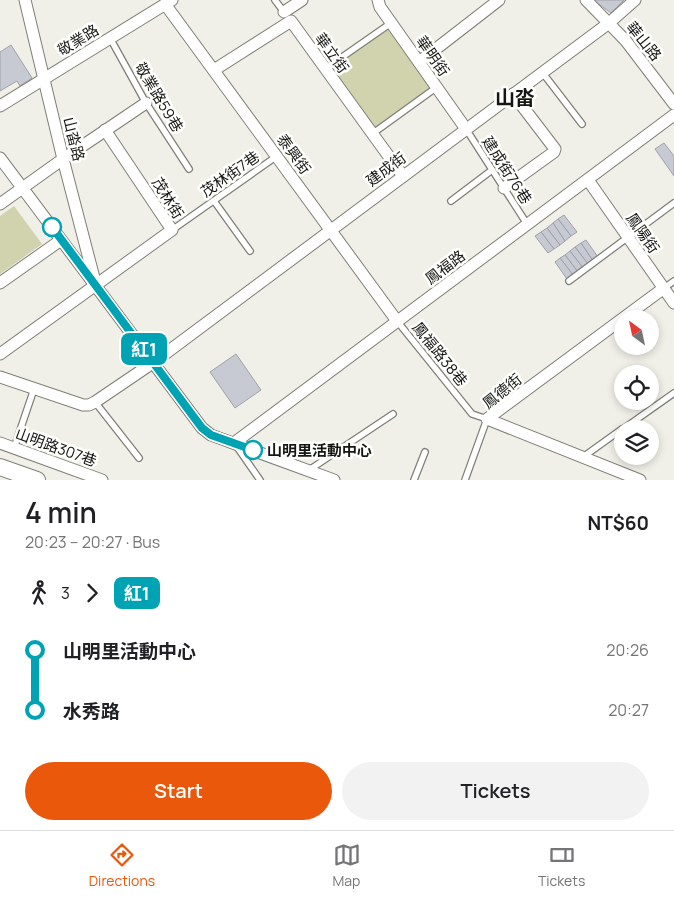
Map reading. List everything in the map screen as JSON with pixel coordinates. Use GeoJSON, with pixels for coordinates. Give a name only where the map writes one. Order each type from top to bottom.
{"type":"FeatureCollection","features":[{"type":"Feature","properties":{"kind":"street","name":"山畓路"},"geometry":{"type":"LineString","coordinates":[[25,0],[96,285]]}},
{"type":"Feature","properties":{"kind":"street"},"geometry":{"type":"LineString","coordinates":[[214,70],[287,17],[302,0]]}},
{"type":"Feature","properties":{"kind":"street","name":"華明街"},"geometry":{"type":"LineString","coordinates":[[378,0],[380,7],[466,129]]}},
{"type":"Feature","properties":{"kind":"street"},"geometry":{"type":"LineString","coordinates":[[419,62],[499,0]]}},
{"type":"Feature","properties":{"kind":"street","name":"華山路"},"geometry":{"type":"LineString","coordinates":[[586,0],[626,41],[674,104]]}},
{"type":"Feature","properties":{"kind":"street","name":"建成街"},"geometry":{"type":"LineString","coordinates":[[95,402],[154,362],[609,23],[636,0]]}},
{"type":"Feature","properties":{"kind":"street","name":"敬業路"},"geometry":{"type":"LineString","coordinates":[[0,106],[167,2]]}},
{"type":"Feature","properties":{"kind":"street","name":"泰興街"},"geometry":{"type":"LineString","coordinates":[[167,2],[214,70],[397,321]]}},
{"type":"Feature","properties":{"kind":"street","name":"華立街"},"geometry":{"type":"LineString","coordinates":[[287,17],[403,176]]}},
{"type":"Feature","properties":{"kind":"street"},"geometry":{"type":"LineString","coordinates":[[504,188],[554,152],[555,149],[513,94]]}},
{"type":"Feature","properties":{"kind":"street"},"geometry":{"type":"LineString","coordinates":[[0,204],[63,158],[146,103]]}},
{"type":"Feature","properties":{"kind":"street","name":"鳳福路"},"geometry":{"type":"LineString","coordinates":[[234,443],[674,115]]}},
{"type":"Feature","properties":{"kind":"street","name":"茂林街"},"geometry":{"type":"LineString","coordinates":[[0,354],[172,230],[105,130]]}},
{"type":"Feature","properties":{"kind":"street"},"geometry":{"type":"LineString","coordinates":[[0,158],[202,428],[211,435],[334,480]]}},
{"type":"Feature","properties":{"kind":"street","name":"鳳陽街"},"geometry":{"type":"LineString","coordinates":[[588,180],[674,303]]}},
{"type":"Feature","properties":{"kind":"street"},"geometry":{"type":"LineString","coordinates":[[0,283],[61,240]]}},
{"type":"Feature","properties":{"kind":"street","name":"鳳德街"},"geometry":{"type":"LineString","coordinates":[[487,419],[664,288]]}},
{"type":"Feature","properties":{"kind":"street"},"geometry":{"type":"LineString","coordinates":[[0,378],[83,405],[95,402]]}},
{"type":"Feature","properties":{"kind":"street","name":"鳳德街"},"geometry":{"type":"LineString","coordinates":[[487,419],[640,480]]}},
{"type":"Feature","properties":{"kind":"street","name":"山明路307巷"},"geometry":{"type":"LineString","coordinates":[[0,443],[102,480]]}},
{"type":"Feature","properties":{"kind":"street"},"geometry":{"type":"LineString","coordinates":[[0,467],[37,480]]}},
{"type":"Feature","properties":{"kind":"lane"},"geometry":{"type":"LineString","coordinates":[[275,0],[287,17]]}},
{"type":"Feature","properties":{"kind":"lane"},"geometry":{"type":"LineString","coordinates":[[325,69],[391,23]]}},
{"type":"Feature","properties":{"kind":"lane","name":"敬業路59巷"},"geometry":{"type":"LineString","coordinates":[[110,37],[146,103],[189,169]]}},
{"type":"Feature","properties":{"kind":"lane"},"geometry":{"type":"LineString","coordinates":[[542,72],[582,124]]}},
{"type":"Feature","properties":{"kind":"lane"},"geometry":{"type":"LineString","coordinates":[[372,134],[437,87]]}},
{"type":"Feature","properties":{"kind":"lane","name":"建成街76巷"},"geometry":{"type":"LineString","coordinates":[[466,129],[527,224]]}},
{"type":"Feature","properties":{"kind":"lane","name":"茂林街7巷"},"geometry":{"type":"LineString","coordinates":[[172,230],[277,156]]}},
{"type":"Feature","properties":{"kind":"lane"},"geometry":{"type":"LineString","coordinates":[[451,201],[492,170]]}},
{"type":"Feature","properties":{"kind":"lane"},"geometry":{"type":"LineString","coordinates":[[214,201],[250,251]]}},
{"type":"Feature","properties":{"kind":"lane"},"geometry":{"type":"LineString","coordinates":[[568,281],[674,203]]}},
{"type":"Feature","properties":{"kind":"lane"},"geometry":{"type":"LineString","coordinates":[[664,288],[674,281]]}},
{"type":"Feature","properties":{"kind":"lane","name":"鳳福路38巷"},"geometry":{"type":"LineString","coordinates":[[397,321],[472,414],[487,419]]}},
{"type":"Feature","properties":{"kind":"lane"},"geometry":{"type":"LineString","coordinates":[[14,448],[34,389]]}},
{"type":"Feature","properties":{"kind":"lane"},"geometry":{"type":"LineString","coordinates":[[636,420],[674,393]]}},
{"type":"Feature","properties":{"kind":"lane"},"geometry":{"type":"LineString","coordinates":[[95,402],[139,458]]}},
{"type":"Feature","properties":{"kind":"lane"},"geometry":{"type":"LineString","coordinates":[[309,470],[392,414]]}},
{"type":"Feature","properties":{"kind":"lane"},"geometry":{"type":"LineString","coordinates":[[465,480],[487,419]]}},
{"type":"Feature","properties":{"kind":"lane"},"geometry":{"type":"LineString","coordinates":[[583,458],[614,436]]}},
{"type":"Feature","properties":{"kind":"lane"},"geometry":{"type":"LineString","coordinates":[[234,443],[260,480]]}},
{"type":"Feature","properties":{"kind":"lane"},"geometry":{"type":"LineString","coordinates":[[414,480],[425,452]]}},
{"type":"Feature","properties":{"kind":"green space"},"geometry":{"type":"Polygon","coordinates":[[[391,26],[434,87],[373,131],[328,69],[391,26]]]}},
{"type":"Feature","properties":{"kind":"green space"},"geometry":{"type":"Polygon","coordinates":[[[14,206],[42,244],[0,274],[0,216],[14,206]]]}},
{"type":"Feature","properties":{"kind":"building"},"geometry":{"type":"Polygon","coordinates":[[[593,0],[624,0],[611,13],[593,0]]]}},
{"type":"Feature","properties":{"kind":"building"},"geometry":{"type":"Polygon","coordinates":[[[11,45],[32,78],[20,86],[17,81],[0,91],[0,52],[11,45]]]}},
{"type":"Feature","properties":{"kind":"building"},"geometry":{"type":"Polygon","coordinates":[[[664,143],[674,156],[674,176],[655,149],[664,143]]]}},
{"type":"Feature","properties":{"kind":"building"},"geometry":{"type":"Polygon","coordinates":[[[564,215],[577,232],[571,236],[558,219],[564,215]]]}},
{"type":"Feature","properties":{"kind":"building"},"geometry":{"type":"Polygon","coordinates":[[[558,219],[571,236],[565,241],[553,223],[558,219]]]}},
{"type":"Feature","properties":{"kind":"building"},"geometry":{"type":"Polygon","coordinates":[[[553,223],[565,241],[560,245],[547,228],[553,223]]]}},
{"type":"Feature","properties":{"kind":"building"},"geometry":{"type":"Polygon","coordinates":[[[547,228],[560,245],[554,249],[541,232],[547,228]]]}},
{"type":"Feature","properties":{"kind":"building"},"geometry":{"type":"Polygon","coordinates":[[[541,232],[554,249],[548,253],[535,236],[541,232]]]}},
{"type":"Feature","properties":{"kind":"building"},"geometry":{"type":"Polygon","coordinates":[[[586,240],[598,257],[593,261],[581,243],[586,240]]]}},
{"type":"Feature","properties":{"kind":"building"},"geometry":{"type":"Polygon","coordinates":[[[581,243],[593,261],[588,264],[575,247],[581,243]]]}},
{"type":"Feature","properties":{"kind":"building"},"geometry":{"type":"Polygon","coordinates":[[[575,247],[588,264],[583,268],[570,251],[575,247]]]}},
{"type":"Feature","properties":{"kind":"building"},"geometry":{"type":"Polygon","coordinates":[[[570,251],[583,268],[578,272],[565,255],[570,251]]]}},
{"type":"Feature","properties":{"kind":"building"},"geometry":{"type":"Polygon","coordinates":[[[565,255],[578,272],[573,275],[560,258],[565,255]]]}},
{"type":"Feature","properties":{"kind":"building"},"geometry":{"type":"Polygon","coordinates":[[[560,258],[573,275],[567,279],[555,262],[560,258]]]}},
{"type":"Feature","properties":{"kind":"building"},"geometry":{"type":"Polygon","coordinates":[[[236,354],[261,390],[235,408],[210,372],[236,354]]]}},
{"type":"Feature","properties":{"kind":"bus line","name":"紅1"},"geometry":{"type":"LineString","coordinates":[[52,227],[202,428],[211,435],[253,450]]}},
{"type":"Feature","properties":{"kind":"place","name":"山明里活動中心"},"geometry":{"type":"Point","coordinates":[253,450]}},
{"type":"Feature","properties":{"kind":"district","name":"山畓"},"geometry":{"type":"Point","coordinates":[515,97]}}]}
